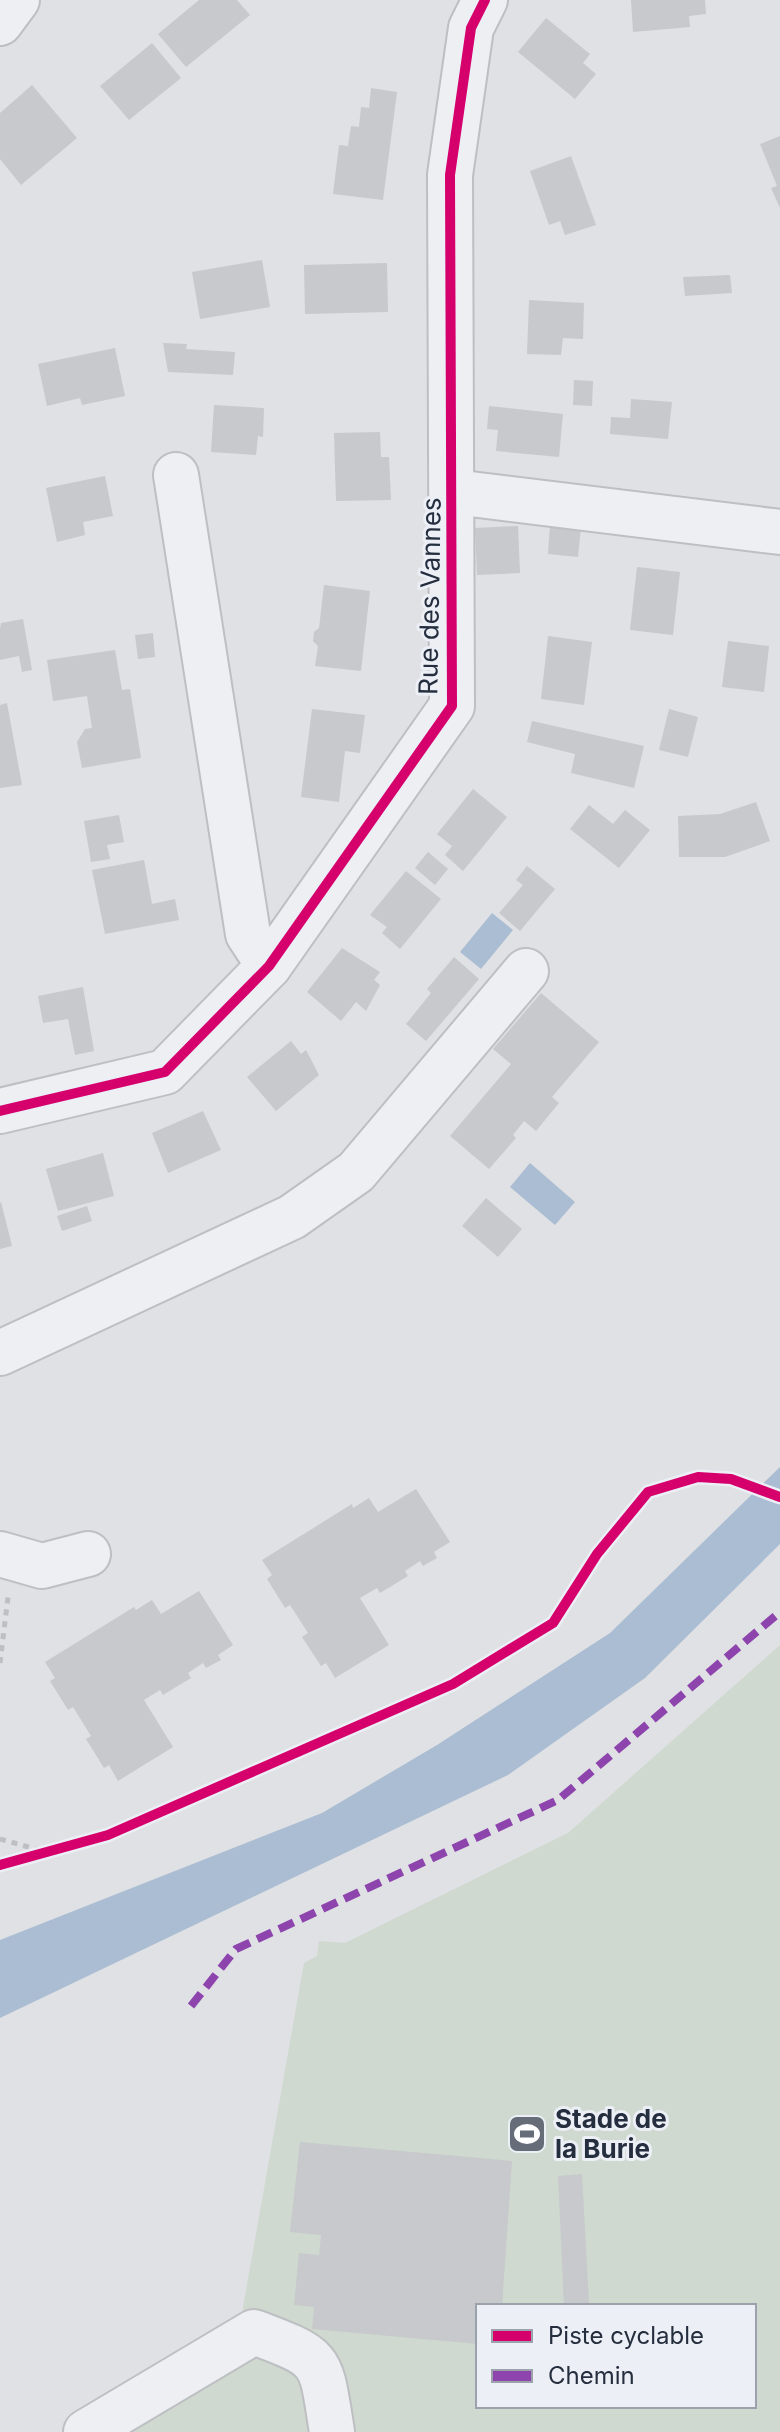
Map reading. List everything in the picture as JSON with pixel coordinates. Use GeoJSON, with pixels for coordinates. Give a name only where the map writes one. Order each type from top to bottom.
{"type":"FeatureCollection","features":[{"type":"Feature","properties":{"kind":"street"},"geometry":{"type":"LineString","coordinates":[[0,23],[17,0]]}},
{"type":"Feature","properties":{"kind":"street","name":"Rue des Vannes"},"geometry":{"type":"LineString","coordinates":[[0,1111],[165,1072],[269,966],[452,706],[454,492],[448,237],[450,175],[471,28],[485,0]]}},
{"type":"Feature","properties":{"kind":"street"},"geometry":{"type":"LineString","coordinates":[[176,475],[248,934],[269,966]]}},
{"type":"Feature","properties":{"kind":"street","name":"Rue des Vannes"},"geometry":{"type":"LineString","coordinates":[[454,492],[780,532]]}},
{"type":"Feature","properties":{"kind":"street"},"geometry":{"type":"LineString","coordinates":[[0,1353],[292,1217],[356,1172],[526,971]]}},
{"type":"Feature","properties":{"kind":"street"},"geometry":{"type":"LineString","coordinates":[[1,1555],[42,1566],[88,1554]]}},
{"type":"Feature","properties":{"kind":"street"},"geometry":{"type":"LineString","coordinates":[[86,2432],[254,2332],[304,2351],[322,2371],[332,2432]]}},
{"type":"Feature","properties":{"kind":"path"},"geometry":{"type":"LineString","coordinates":[[0,1663],[9,1607],[1,1555]]}},
{"type":"Feature","properties":{"kind":"path"},"geometry":{"type":"LineString","coordinates":[[0,1839],[46,1852]]}},
{"type":"Feature","properties":{"kind":"shaded area","name":"Stade de la Burie"},"geometry":{"type":"Polygon","coordinates":[[[780,1645],[780,2432],[107,2432],[239,2330],[304,1963],[317,1956],[319,1941],[345,1943],[568,1833],[780,1645]]]}},
{"type":"Feature","properties":{"kind":"water"},"geometry":{"type":"Polygon","coordinates":[[[492,913],[513,930],[481,969],[460,952],[492,913]]]}},
{"type":"Feature","properties":{"kind":"water"},"geometry":{"type":"Polygon","coordinates":[[[530,1163],[575,1202],[555,1225],[510,1187],[530,1163]]]}},
{"type":"Feature","properties":{"kind":"water"},"geometry":{"type":"Polygon","coordinates":[[[780,1467],[780,1544],[645,1678],[508,1775],[0,2018],[0,1940],[322,1813],[437,1745],[610,1633],[780,1467]]]}},
{"type":"Feature","properties":{"kind":"building"},"geometry":{"type":"Polygon","coordinates":[[[199,0],[237,0],[250,15],[186,67],[158,34],[199,0]]]}},
{"type":"Feature","properties":{"kind":"building"},"geometry":{"type":"Polygon","coordinates":[[[631,0],[705,0],[706,14],[689,16],[690,27],[633,32],[631,0]]]}},
{"type":"Feature","properties":{"kind":"building"},"geometry":{"type":"Polygon","coordinates":[[[546,18],[590,54],[583,63],[596,74],[575,99],[518,52],[546,18]]]}},
{"type":"Feature","properties":{"kind":"building"},"geometry":{"type":"Polygon","coordinates":[[[152,43],[181,78],[129,120],[100,86],[152,43]]]}},
{"type":"Feature","properties":{"kind":"building"},"geometry":{"type":"Polygon","coordinates":[[[32,85],[77,138],[21,185],[0,159],[0,113],[32,85]]]}},
{"type":"Feature","properties":{"kind":"building"},"geometry":{"type":"Polygon","coordinates":[[[371,88],[397,92],[383,200],[333,194],[339,145],[348,146],[351,126],[359,127],[361,107],[369,108],[371,88]]]}},
{"type":"Feature","properties":{"kind":"building"},"geometry":{"type":"Polygon","coordinates":[[[780,136],[780,208],[771,188],[777,186],[760,144],[780,136]]]}},
{"type":"Feature","properties":{"kind":"building"},"geometry":{"type":"Polygon","coordinates":[[[571,156],[596,225],[565,235],[560,221],[549,225],[530,171],[571,156]]]}},
{"type":"Feature","properties":{"kind":"building"},"geometry":{"type":"Polygon","coordinates":[[[262,260],[270,307],[200,319],[192,272],[262,260]]]}},
{"type":"Feature","properties":{"kind":"building"},"geometry":{"type":"Polygon","coordinates":[[[387,263],[388,312],[305,314],[304,265],[387,263]]]}},
{"type":"Feature","properties":{"kind":"building"},"geometry":{"type":"Polygon","coordinates":[[[730,275],[732,293],[685,296],[683,277],[730,275]]]}},
{"type":"Feature","properties":{"kind":"building"},"geometry":{"type":"Polygon","coordinates":[[[529,300],[584,303],[583,339],[563,338],[561,355],[527,354],[529,300]]]}},
{"type":"Feature","properties":{"kind":"building"},"geometry":{"type":"Polygon","coordinates":[[[163,343],[187,344],[186,349],[235,352],[233,375],[168,372],[163,343]]]}},
{"type":"Feature","properties":{"kind":"building"},"geometry":{"type":"Polygon","coordinates":[[[115,348],[125,396],[82,405],[80,398],[47,406],[38,364],[115,348]]]}},
{"type":"Feature","properties":{"kind":"building"},"geometry":{"type":"Polygon","coordinates":[[[574,380],[593,381],[592,406],[573,405],[574,380]]]}},
{"type":"Feature","properties":{"kind":"building"},"geometry":{"type":"Polygon","coordinates":[[[631,399],[672,402],[668,439],[610,434],[611,417],[630,418],[631,399]]]}},
{"type":"Feature","properties":{"kind":"building"},"geometry":{"type":"Polygon","coordinates":[[[214,405],[264,408],[263,437],[258,436],[256,455],[211,452],[214,405]]]}},
{"type":"Feature","properties":{"kind":"building"},"geometry":{"type":"Polygon","coordinates":[[[489,406],[563,414],[559,457],[496,451],[498,430],[487,429],[489,406]]]}},
{"type":"Feature","properties":{"kind":"building"},"geometry":{"type":"Polygon","coordinates":[[[380,432],[381,457],[389,457],[391,500],[336,501],[334,433],[380,432]]]}},
{"type":"Feature","properties":{"kind":"building"},"geometry":{"type":"Polygon","coordinates":[[[105,476],[113,516],[83,522],[85,535],[57,542],[46,488],[105,476]]]}},
{"type":"Feature","properties":{"kind":"building"},"geometry":{"type":"Polygon","coordinates":[[[550,525],[581,527],[578,557],[548,554],[550,525]]]}},
{"type":"Feature","properties":{"kind":"building"},"geometry":{"type":"Polygon","coordinates":[[[518,526],[520,573],[477,575],[475,528],[518,526]]]}},
{"type":"Feature","properties":{"kind":"building"},"geometry":{"type":"Polygon","coordinates":[[[637,567],[680,572],[673,635],[630,630],[637,567]]]}},
{"type":"Feature","properties":{"kind":"building"},"geometry":{"type":"Polygon","coordinates":[[[324,585],[370,591],[361,671],[315,666],[318,646],[313,641],[314,632],[319,628],[324,585]]]}},
{"type":"Feature","properties":{"kind":"building"},"geometry":{"type":"Polygon","coordinates":[[[23,619],[32,670],[22,672],[19,656],[0,660],[0,629],[1,623],[23,619]]]}},
{"type":"Feature","properties":{"kind":"building"},"geometry":{"type":"Polygon","coordinates":[[[153,633],[155,657],[138,659],[135,635],[153,633]]]}},
{"type":"Feature","properties":{"kind":"building"},"geometry":{"type":"Polygon","coordinates":[[[548,636],[592,642],[584,705],[541,699],[548,636]]]}},
{"type":"Feature","properties":{"kind":"building"},"geometry":{"type":"Polygon","coordinates":[[[728,641],[769,646],[764,692],[722,687],[728,641]]]}},
{"type":"Feature","properties":{"kind":"building"},"geometry":{"type":"Polygon","coordinates":[[[115,650],[122,690],[130,689],[141,758],[82,768],[77,742],[85,729],[92,728],[87,696],[53,701],[47,660],[115,650]]]}},
{"type":"Feature","properties":{"kind":"building"},"geometry":{"type":"Polygon","coordinates":[[[7,703],[22,785],[0,788],[0,705],[7,703]]]}},
{"type":"Feature","properties":{"kind":"building"},"geometry":{"type":"Polygon","coordinates":[[[312,709],[365,715],[360,753],[345,751],[339,802],[301,797],[312,709]]]}},
{"type":"Feature","properties":{"kind":"building"},"geometry":{"type":"Polygon","coordinates":[[[669,709],[698,717],[688,757],[659,750],[669,709]]]}},
{"type":"Feature","properties":{"kind":"building"},"geometry":{"type":"Polygon","coordinates":[[[532,721],[644,746],[634,788],[571,773],[575,754],[527,742],[532,721]]]}},
{"type":"Feature","properties":{"kind":"building"},"geometry":{"type":"Polygon","coordinates":[[[473,789],[507,817],[463,871],[445,855],[452,846],[437,834],[473,789]]]}},
{"type":"Feature","properties":{"kind":"building"},"geometry":{"type":"Polygon","coordinates":[[[756,802],[770,841],[725,857],[679,857],[678,816],[720,814],[756,802]]]}},
{"type":"Feature","properties":{"kind":"building"},"geometry":{"type":"Polygon","coordinates":[[[589,805],[613,824],[625,810],[650,830],[619,868],[570,829],[589,805]]]}},
{"type":"Feature","properties":{"kind":"building"},"geometry":{"type":"Polygon","coordinates":[[[119,815],[124,842],[107,845],[110,859],[91,862],[84,821],[119,815]]]}},
{"type":"Feature","properties":{"kind":"building"},"geometry":{"type":"Polygon","coordinates":[[[428,852],[448,869],[435,885],[415,868],[428,852]]]}},
{"type":"Feature","properties":{"kind":"building"},"geometry":{"type":"Polygon","coordinates":[[[144,860],[152,904],[175,899],[179,920],[105,934],[92,870],[144,860]]]}},
{"type":"Feature","properties":{"kind":"building"},"geometry":{"type":"Polygon","coordinates":[[[527,866],[555,889],[520,931],[499,913],[523,885],[516,880],[527,866]]]}},
{"type":"Feature","properties":{"kind":"building"},"geometry":{"type":"Polygon","coordinates":[[[406,871],[441,899],[400,949],[382,933],[387,927],[370,915],[406,871]]]}},
{"type":"Feature","properties":{"kind":"building"},"geometry":{"type":"Polygon","coordinates":[[[342,948],[380,972],[374,980],[380,985],[366,1011],[356,1002],[341,1021],[307,992],[342,948]]]}},
{"type":"Feature","properties":{"kind":"building"},"geometry":{"type":"Polygon","coordinates":[[[454,957],[479,979],[426,1041],[406,1024],[431,993],[427,989],[454,957]]]}},
{"type":"Feature","properties":{"kind":"building"},"geometry":{"type":"Polygon","coordinates":[[[83,987],[94,1051],[75,1055],[68,1019],[43,1023],[38,996],[83,987]]]}},
{"type":"Feature","properties":{"kind":"building"},"geometry":{"type":"Polygon","coordinates":[[[541,993],[599,1042],[552,1097],[559,1103],[536,1131],[524,1121],[513,1135],[516,1138],[489,1169],[450,1136],[511,1064],[493,1049],[541,993]]]}},
{"type":"Feature","properties":{"kind":"building"},"geometry":{"type":"Polygon","coordinates":[[[291,1041],[301,1054],[306,1050],[319,1075],[276,1111],[247,1077],[291,1041]]]}},
{"type":"Feature","properties":{"kind":"building"},"geometry":{"type":"Polygon","coordinates":[[[203,1111],[221,1150],[168,1173],[152,1133],[203,1111]]]}},
{"type":"Feature","properties":{"kind":"building"},"geometry":{"type":"Polygon","coordinates":[[[103,1153],[114,1196],[58,1211],[46,1169],[103,1153]]]}},
{"type":"Feature","properties":{"kind":"building"},"geometry":{"type":"Polygon","coordinates":[[[486,1198],[522,1229],[498,1257],[462,1226],[486,1198]]]}},
{"type":"Feature","properties":{"kind":"building"},"geometry":{"type":"Polygon","coordinates":[[[0,1203],[12,1246],[0,1249],[0,1203]]]}},
{"type":"Feature","properties":{"kind":"building"},"geometry":{"type":"Polygon","coordinates":[[[87,1206],[92,1221],[62,1231],[57,1216],[87,1206]]]}},
{"type":"Feature","properties":{"kind":"building"},"geometry":{"type":"Polygon","coordinates":[[[416,1489],[450,1542],[434,1552],[437,1558],[423,1566],[420,1561],[405,1571],[408,1576],[380,1593],[377,1588],[360,1598],[389,1645],[335,1678],[326,1663],[321,1666],[302,1637],[308,1633],[290,1605],[285,1608],[267,1579],[272,1575],[262,1560],[352,1504],[353,1508],[369,1498],[378,1512],[416,1489]]]}},
{"type":"Feature","properties":{"kind":"building"},"geometry":{"type":"Polygon","coordinates":[[[199,1591],[233,1645],[218,1655],[221,1660],[206,1668],[203,1663],[188,1673],[191,1678],[163,1695],[160,1690],[144,1700],[173,1747],[118,1781],[109,1765],[104,1768],[86,1739],[91,1736],[73,1707],[68,1710],[50,1681],[55,1678],[45,1662],[134,1607],[136,1610],[152,1600],[161,1614],[199,1591]]]}},
{"type":"Feature","properties":{"kind":"building"},"geometry":{"type":"Polygon","coordinates":[[[300,2142],[512,2161],[502,2304],[476,2304],[476,2344],[312,2329],[314,2307],[294,2305],[299,2253],[319,2255],[321,2235],[290,2232],[300,2142]]]}},
{"type":"Feature","properties":{"kind":"building"},"geometry":{"type":"Polygon","coordinates":[[[582,2174],[589,2303],[564,2304],[558,2176],[582,2174]]]}},
{"type":"Feature","properties":{"kind":"marked path"},"geometry":{"type":"LineString","coordinates":[[191,2006],[236,1949],[558,1800],[780,1612]]}},
{"type":"Feature","properties":{"kind":"cycle path"},"geometry":{"type":"LineString","coordinates":[[0,1111],[165,1072],[269,966],[452,706],[450,175],[471,28],[485,0]]}},
{"type":"Feature","properties":{"kind":"cycle path"},"geometry":{"type":"LineString","coordinates":[[0,1865],[108,1835],[453,1684],[553,1623],[597,1554],[648,1492],[698,1477],[731,1479],[780,1497]]}},
{"type":"Feature","properties":{"kind":"place","name":"Stade de la Burie"},"geometry":{"type":"Point","coordinates":[527,2134]}}]}
